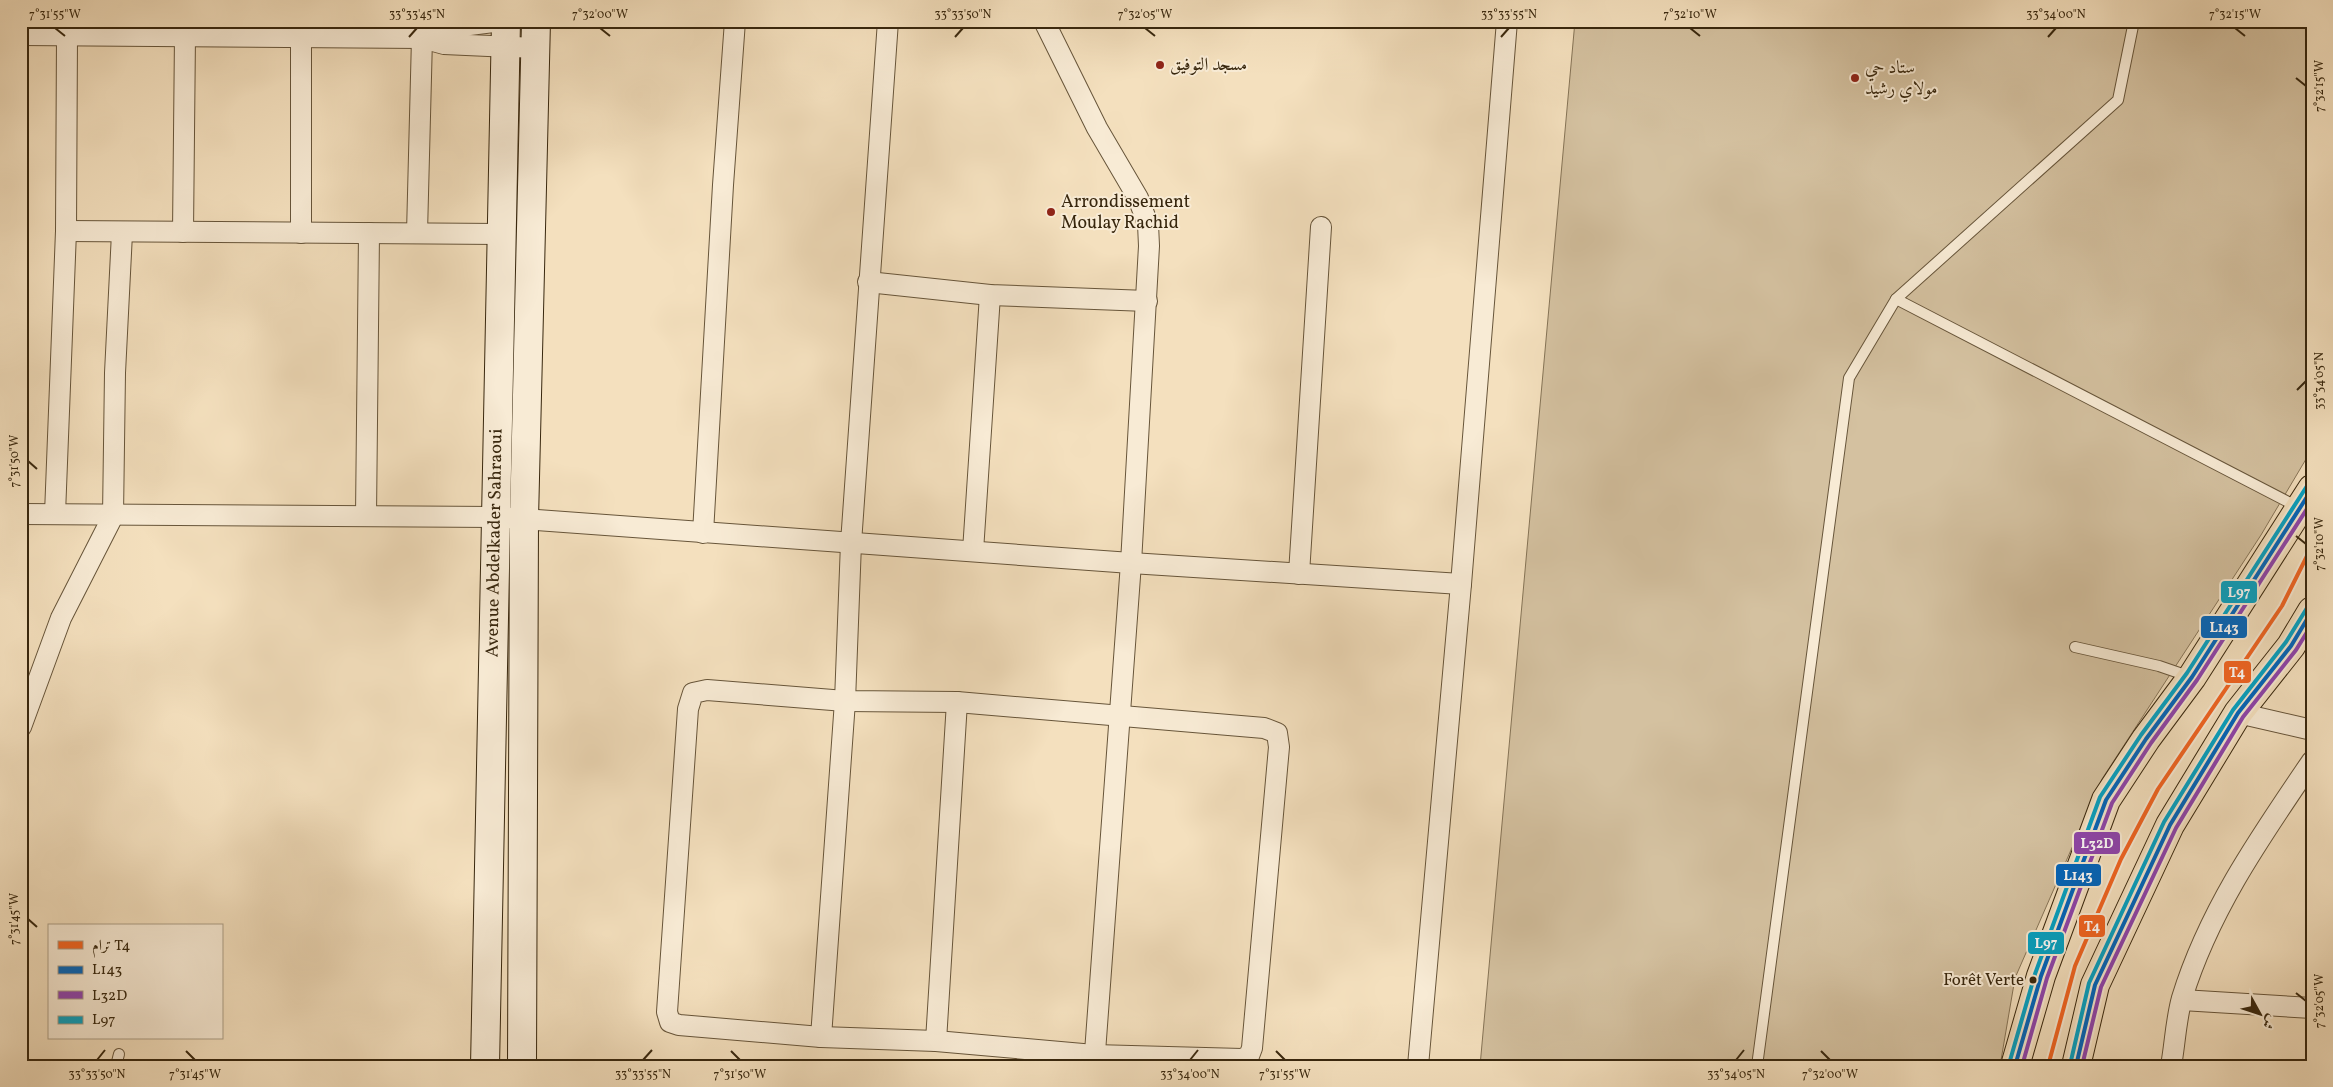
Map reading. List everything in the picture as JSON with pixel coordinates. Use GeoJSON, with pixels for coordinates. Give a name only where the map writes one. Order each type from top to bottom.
{"type":"FeatureCollection","features":[{"type":"Feature","properties":{"kind":"main road","name":"Avenue Abdelkader Sahraoui"},"geometry":{"type":"LineString","coordinates":[[522,1066],[524,520],[536,21]]}},
{"type":"Feature","properties":{"kind":"main road","name":"Avenue Abdelkader Sahraoui"},"geometry":{"type":"LineString","coordinates":[[486,1066],[505,34]]}},
{"type":"Feature","properties":{"kind":"main road"},"geometry":{"type":"LineString","coordinates":[[2015,1066],[2041,976],[2106,800],[2146,739],[2192,677],[2306,499]]}},
{"type":"Feature","properties":{"kind":"main road"},"geometry":{"type":"LineString","coordinates":[[2076,1066],[2095,985],[2170,825],[2238,713],[2291,646],[2312,611]]}},
{"type":"Feature","properties":{"kind":"street"},"geometry":{"type":"LineString","coordinates":[[21,35],[67,35],[144,28],[185,35],[343,29],[422,30],[501,21]]}},
{"type":"Feature","properties":{"kind":"street"},"geometry":{"type":"LineString","coordinates":[[704,533],[723,185],[735,21]]}},
{"type":"Feature","properties":{"kind":"street"},"geometry":{"type":"LineString","coordinates":[[821,1038],[845,701],[851,543],[868,282],[888,21]]}},
{"type":"Feature","properties":{"kind":"street"},"geometry":{"type":"LineString","coordinates":[[1044,21],[1097,128],[1138,198],[1148,224],[1147,301],[1131,563],[1094,1060]]}},
{"type":"Feature","properties":{"kind":"street"},"geometry":{"type":"LineString","coordinates":[[1418,1066],[1461,584],[1507,21]]}},
{"type":"Feature","properties":{"kind":"street"},"geometry":{"type":"LineString","coordinates":[[422,30],[444,44],[505,34],[536,48]]}},
{"type":"Feature","properties":{"kind":"street"},"geometry":{"type":"LineString","coordinates":[[417,233],[422,30]]}},
{"type":"Feature","properties":{"kind":"street"},"geometry":{"type":"LineString","coordinates":[[292,31],[301,232]]}},
{"type":"Feature","properties":{"kind":"street"},"geometry":{"type":"LineString","coordinates":[[55,514],[66,231],[67,35]]}},
{"type":"Feature","properties":{"kind":"street"},"geometry":{"type":"LineString","coordinates":[[183,232],[185,35]]}},
{"type":"Feature","properties":{"kind":"street"},"geometry":{"type":"LineString","coordinates":[[1299,574],[1321,227]]}},
{"type":"Feature","properties":{"kind":"street"},"geometry":{"type":"LineString","coordinates":[[66,231],[122,233],[500,234]]}},
{"type":"Feature","properties":{"kind":"street"},"geometry":{"type":"LineString","coordinates":[[21,727],[62,618],[113,516],[115,373],[122,233]]}},
{"type":"Feature","properties":{"kind":"street"},"geometry":{"type":"LineString","coordinates":[[366,516],[369,233]]}},
{"type":"Feature","properties":{"kind":"street"},"geometry":{"type":"LineString","coordinates":[[868,282],[990,295],[1147,301]]}},
{"type":"Feature","properties":{"kind":"street"},"geometry":{"type":"LineString","coordinates":[[973,552],[990,295]]}},
{"type":"Feature","properties":{"kind":"street"},"geometry":{"type":"LineString","coordinates":[[21,514],[496,517],[1131,563],[1461,584]]}},
{"type":"Feature","properties":{"kind":"street"},"geometry":{"type":"LineString","coordinates":[[707,690],[845,701],[957,702],[1264,728],[1277,733],[1278,747],[1252,1048],[1249,1056],[1242,1059],[1094,1060],[936,1041],[821,1038],[679,1025],[670,1022],[666,1012],[688,709],[693,693],[707,690]]}},
{"type":"Feature","properties":{"kind":"street"},"geometry":{"type":"LineString","coordinates":[[936,1041],[957,702]]}},
{"type":"Feature","properties":{"kind":"street"},"geometry":{"type":"LineString","coordinates":[[2238,713],[2312,730]]}},
{"type":"Feature","properties":{"kind":"street"},"geometry":{"type":"LineString","coordinates":[[2171,1066],[2182,1000],[2203,938],[2244,860],[2312,761]]}},
{"type":"Feature","properties":{"kind":"street"},"geometry":{"type":"LineString","coordinates":[[2182,1000],[2309,1003]]}},
{"type":"Feature","properties":{"kind":"lane"},"geometry":{"type":"LineString","coordinates":[[1757,1066],[1849,378],[1896,299],[2118,100],[2134,21]]}},
{"type":"Feature","properties":{"kind":"lane"},"geometry":{"type":"LineString","coordinates":[[1896,299],[2306,499]]}},
{"type":"Feature","properties":{"kind":"lane"},"geometry":{"type":"LineString","coordinates":[[2075,648],[2159,666],[2192,677]]}},
{"type":"Feature","properties":{"kind":"lane"},"geometry":{"type":"LineString","coordinates":[[116,1066],[119,1054]]}},
{"type":"Feature","properties":{"kind":"shaded area"},"geometry":{"type":"Polygon","coordinates":[[[1575,21],[2312,21],[2312,449],[2261,535],[2102,779],[2015,978],[2000,1066],[1480,1066],[1575,21]]]}},
{"type":"Feature","properties":{"kind":"tram line","name":"T4"},"geometry":{"type":"LineString","coordinates":[[2048,1066],[2075,966],[2121,859],[2158,789],[2282,606],[2312,546]]}},
{"type":"Feature","properties":{"kind":"transit line","name":"L97"},"geometry":{"type":"LineString","coordinates":[[2009,1064],[2035,974],[2100,797],[2141,735],[2187,673],[2307,486]]}},
{"type":"Feature","properties":{"kind":"transit line","name":"L143"},"geometry":{"type":"LineString","coordinates":[[2015,1066],[2041,976],[2106,800],[2146,739],[2192,677],[2312,489]]}},
{"type":"Feature","properties":{"kind":"transit line","name":"L32D"},"geometry":{"type":"LineString","coordinates":[[2022,1066],[2047,978],[2112,803],[2151,743],[2197,680],[2312,501]]}},
{"type":"Feature","properties":{"kind":"transit line","name":"L97"},"geometry":{"type":"LineString","coordinates":[[2070,1065],[2089,983],[2164,822],[2233,710],[2286,642],[2307,608]]}},
{"type":"Feature","properties":{"kind":"transit line","name":"L143"},"geometry":{"type":"LineString","coordinates":[[2076,1066],[2095,985],[2170,825],[2238,713],[2291,646],[2312,611]]}},
{"type":"Feature","properties":{"kind":"transit line","name":"L32D"},"geometry":{"type":"LineString","coordinates":[[2082,1066],[2101,987],[2176,828],[2243,717],[2296,650],[2312,624]]}},
{"type":"Feature","properties":{"kind":"place","name":"مسجد التوفيق"},"geometry":{"type":"Point","coordinates":[1160,65]}},
{"type":"Feature","properties":{"kind":"place","name":"ستاد حي مولاي رشيد"},"geometry":{"type":"Point","coordinates":[1855,78]}},
{"type":"Feature","properties":{"kind":"place","name":"Arrondissement Moulay Rachid"},"geometry":{"type":"Point","coordinates":[1051,212]}},
{"type":"Feature","properties":{"kind":"place","name":"Forêt Verte"},"geometry":{"type":"Point","coordinates":[2033,980]}}]}
